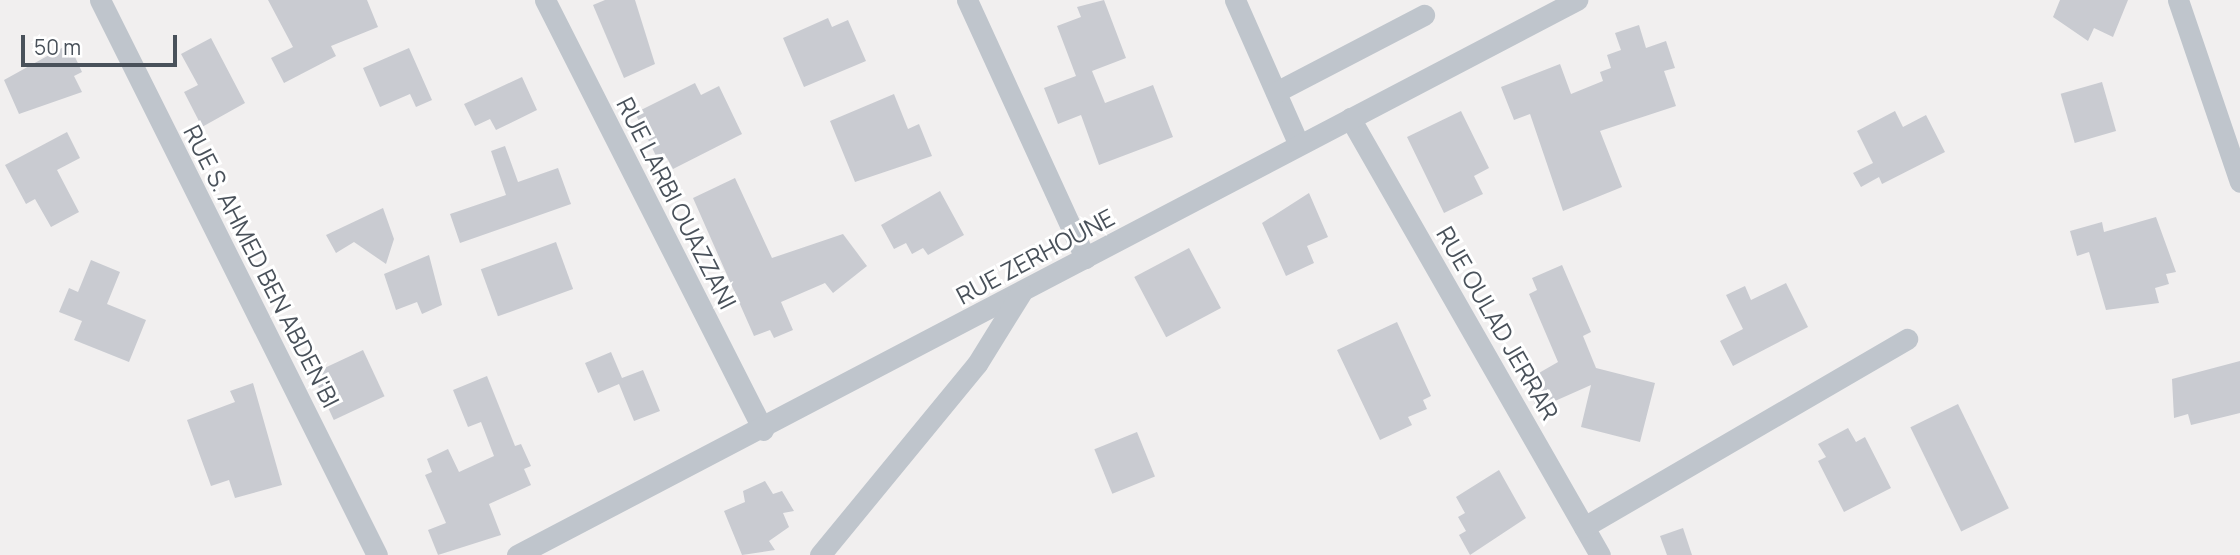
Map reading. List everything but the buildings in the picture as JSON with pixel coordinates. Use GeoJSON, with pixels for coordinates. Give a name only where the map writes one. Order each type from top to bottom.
{"type":"FeatureCollection","features":[{"type":"Feature","properties":{"kind":"street","name":"RUE S. AHMED BEN ABDEN'BI"},"geometry":{"type":"LineString","coordinates":[[100,0],[377,555]]}},
{"type":"Feature","properties":{"kind":"street","name":"RUE LARBI OUAZZANI"},"geometry":{"type":"LineString","coordinates":[[545,0],[763,430]]}},
{"type":"Feature","properties":{"kind":"street"},"geometry":{"type":"LineString","coordinates":[[967,0],[1085,258]]}},
{"type":"Feature","properties":{"kind":"street"},"geometry":{"type":"LineString","coordinates":[[1235,0],[1299,145]]}},
{"type":"Feature","properties":{"kind":"street","name":"RUE ZERHOUNE"},"geometry":{"type":"LineString","coordinates":[[517,555],[763,430],[1577,0]]}},
{"type":"Feature","properties":{"kind":"street"},"geometry":{"type":"LineString","coordinates":[[2178,0],[2240,182]]}},
{"type":"Feature","properties":{"kind":"street"},"geometry":{"type":"LineString","coordinates":[[1276,92],[1424,15]]}},
{"type":"Feature","properties":{"kind":"street","name":"RUE OULAD JERRAR"},"geometry":{"type":"LineString","coordinates":[[1350,118],[1600,555]]}},
{"type":"Feature","properties":{"kind":"street"},"geometry":{"type":"LineString","coordinates":[[820,555],[976,364],[1021,293]]}},
{"type":"Feature","properties":{"kind":"street"},"geometry":{"type":"LineString","coordinates":[[1584,527],[1908,339]]}}]}
